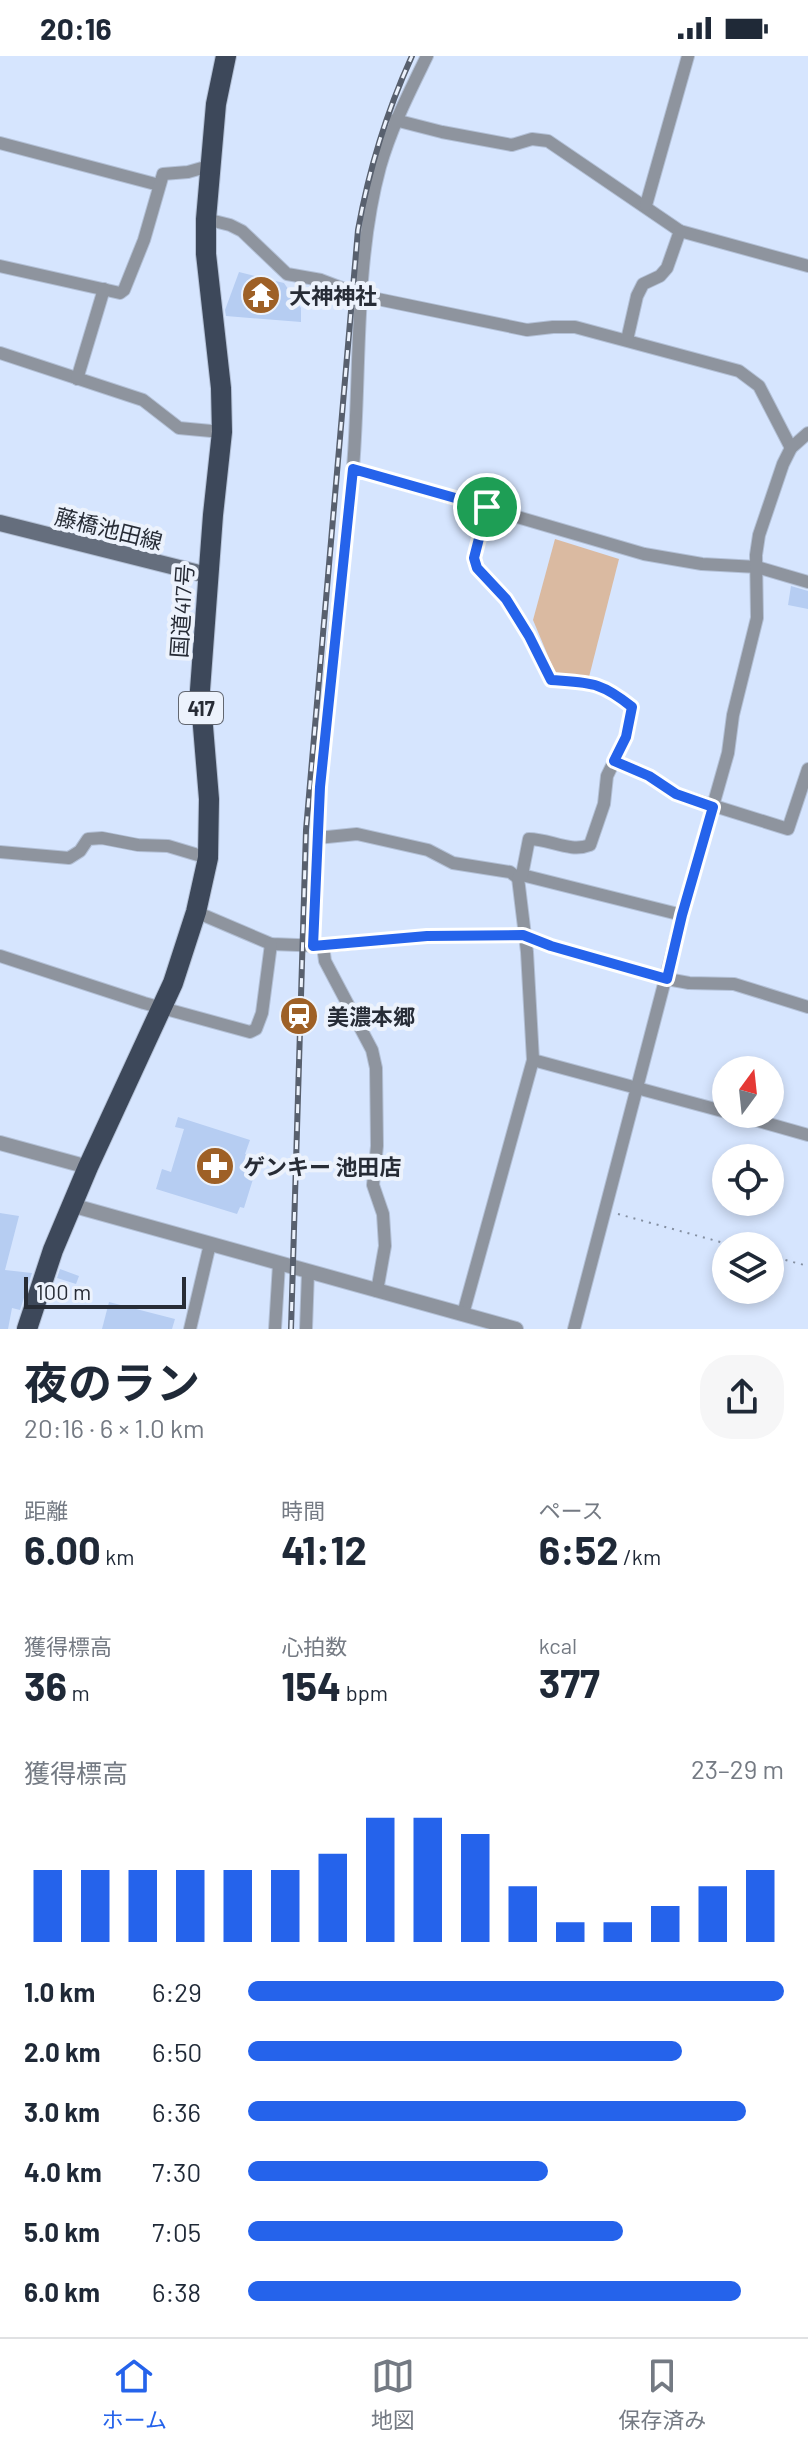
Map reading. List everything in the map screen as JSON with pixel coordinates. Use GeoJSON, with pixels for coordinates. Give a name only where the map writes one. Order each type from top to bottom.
{"type":"FeatureCollection","features":[{"type":"Feature","properties":{"kind":"highway","name":"国道417号"},"geometry":{"type":"LineString","coordinates":[[27,1329],[71,1205],[173,983],[196,912],[208,858],[209,799],[200,690],[207,575],[222,432],[221,388],[206,254],[206,219],[216,104],[226,56]]}},
{"type":"Feature","properties":{"kind":"main road","name":"藤橋池田線"},"geometry":{"type":"LineString","coordinates":[[0,523],[207,575]]}},
{"type":"Feature","properties":{"kind":"street"},"geometry":{"type":"LineString","coordinates":[[377,1291],[385,1246],[383,1214],[373,1185],[377,1146],[376,1068],[366,1037],[318,946],[317,838],[353,469],[369,221],[380,168],[395,120],[427,56]]}},
{"type":"Feature","properties":{"kind":"street"},"geometry":{"type":"LineString","coordinates":[[646,205],[688,56]]}},
{"type":"Feature","properties":{"kind":"street"},"geometry":{"type":"LineString","coordinates":[[395,120],[512,145],[532,139],[548,141],[680,231],[808,266]]}},
{"type":"Feature","properties":{"kind":"street"},"geometry":{"type":"LineString","coordinates":[[0,143],[159,185]]}},
{"type":"Feature","properties":{"kind":"street"},"geometry":{"type":"LineString","coordinates":[[0,266],[120,293],[124,290],[144,240],[163,174],[209,166]]}},
{"type":"Feature","properties":{"kind":"street"},"geometry":{"type":"LineString","coordinates":[[206,219],[242,231],[287,274],[321,280],[363,296],[527,330],[575,327],[739,371],[752,379],[771,404],[791,448]]}},
{"type":"Feature","properties":{"kind":"street"},"geometry":{"type":"LineString","coordinates":[[627,340],[637,296],[643,284],[660,276],[667,268],[680,231]]}},
{"type":"Feature","properties":{"kind":"street"},"geometry":{"type":"LineString","coordinates":[[77,379],[104,289]]}},
{"type":"Feature","properties":{"kind":"street"},"geometry":{"type":"LineString","coordinates":[[0,353],[143,400],[179,428],[222,432]]}},
{"type":"Feature","properties":{"kind":"street"},"geometry":{"type":"LineString","coordinates":[[574,1329],[682,915],[728,753],[733,715],[757,618],[756,555],[759,535],[791,448],[808,433]]}},
{"type":"Feature","properties":{"kind":"street"},"geometry":{"type":"LineString","coordinates":[[353,469],[644,554],[702,564],[757,567],[808,582]]}},
{"type":"Feature","properties":{"kind":"street"},"geometry":{"type":"LineString","coordinates":[[463,1314],[533,1060],[520,876],[529,839],[579,849],[590,845],[604,804],[607,776],[626,737],[632,707],[610,689],[584,681],[551,680],[506,599],[477,568],[474,558],[487,507]]}},
{"type":"Feature","properties":{"kind":"street"},"geometry":{"type":"LineString","coordinates":[[614,761],[649,776],[676,794],[788,829],[808,769]]}},
{"type":"Feature","properties":{"kind":"street"},"geometry":{"type":"LineString","coordinates":[[317,838],[357,834],[428,850],[453,863],[510,872],[682,915]]}},
{"type":"Feature","properties":{"kind":"street"},"geometry":{"type":"LineString","coordinates":[[0,852],[69,858],[80,851],[88,839],[102,838],[138,845],[168,846],[208,858]]}},
{"type":"Feature","properties":{"kind":"street"},"geometry":{"type":"LineString","coordinates":[[196,912],[271,944],[318,946],[427,936],[523,935],[667,979],[734,984],[808,1007]]}},
{"type":"Feature","properties":{"kind":"street"},"geometry":{"type":"LineString","coordinates":[[0,956],[161,1009],[250,1032],[256,1029],[262,1013],[271,944]]}},
{"type":"Feature","properties":{"kind":"street"},"geometry":{"type":"LineString","coordinates":[[533,1060],[712,1108]]}},
{"type":"Feature","properties":{"kind":"street"},"geometry":{"type":"LineString","coordinates":[[783,1128],[808,1135]]}},
{"type":"Feature","properties":{"kind":"street"},"geometry":{"type":"LineString","coordinates":[[0,1143],[88,1167]]}},
{"type":"Feature","properties":{"kind":"street"},"geometry":{"type":"LineString","coordinates":[[71,1205],[516,1329]]}},
{"type":"Feature","properties":{"kind":"street"},"geometry":{"type":"LineString","coordinates":[[190,1329],[210,1244]]}},
{"type":"Feature","properties":{"kind":"street"},"geometry":{"type":"LineString","coordinates":[[275,1329],[279,1264]]}},
{"type":"Feature","properties":{"kind":"street"},"geometry":{"type":"LineString","coordinates":[[306,1329],[308,1272]]}},
{"type":"Feature","properties":{"kind":"path"},"geometry":{"type":"LineString","coordinates":[[605,1210],[712,1240]]}},
{"type":"Feature","properties":{"kind":"path"},"geometry":{"type":"LineString","coordinates":[[784,1260],[808,1266]]}},
{"type":"Feature","properties":{"kind":"shaded area"},"geometry":{"type":"Polygon","coordinates":[[[555,539],[619,559],[589,677],[556,675],[533,620],[555,539]]]}},
{"type":"Feature","properties":{"kind":"building","name":"大神神社"},"geometry":{"type":"Polygon","coordinates":[[[239,272],[284,283],[301,308],[301,322],[226,316],[225,310],[239,272]]]}},
{"type":"Feature","properties":{"kind":"building"},"geometry":{"type":"Polygon","coordinates":[[[791,586],[808,591],[808,609],[788,605],[791,586]]]}},
{"type":"Feature","properties":{"kind":"building","name":"ゲンキー 池田店"},"geometry":{"type":"Polygon","coordinates":[[[178,1117],[250,1140],[245,1154],[256,1158],[258,1163],[244,1208],[240,1207],[237,1214],[156,1189],[162,1169],[171,1172],[184,1129],[175,1127],[178,1117]]]}},
{"type":"Feature","properties":{"kind":"building"},"geometry":{"type":"Polygon","coordinates":[[[0,1213],[19,1216],[5,1270],[32,1273],[20,1310],[12,1308],[8,1329],[0,1329],[0,1213]]]}},
{"type":"Feature","properties":{"kind":"building"},"geometry":{"type":"Polygon","coordinates":[[[60,1269],[79,1276],[76,1284],[57,1278],[60,1269]]]}},
{"type":"Feature","properties":{"kind":"building"},"geometry":{"type":"Polygon","coordinates":[[[109,1302],[175,1319],[172,1329],[102,1329],[109,1302]]]}},
{"type":"Feature","properties":{"kind":"railway"},"geometry":{"type":"LineString","coordinates":[[291,1329],[306,830],[358,230],[379,142],[412,56]]}},
{"type":"Feature","properties":{"kind":"place","name":"大神神社"},"geometry":{"type":"Point","coordinates":[261,295]}},
{"type":"Feature","properties":{"kind":"place","name":"美濃本郷"},"geometry":{"type":"Point","coordinates":[299,1016]}},
{"type":"Feature","properties":{"kind":"place","name":"ゲンキー 池田店"},"geometry":{"type":"Point","coordinates":[215,1166]}},
{"type":"Feature","properties":{"kind":"route"},"geometry":{"type":"LineString","coordinates":[[353,469],[487,507],[474,558],[477,568],[506,599],[551,680],[584,681],[610,689],[632,707],[626,737],[614,761],[649,776],[676,794],[713,807],[667,979],[523,935],[427,936],[313,946],[320,787],[353,469]]}}]}
